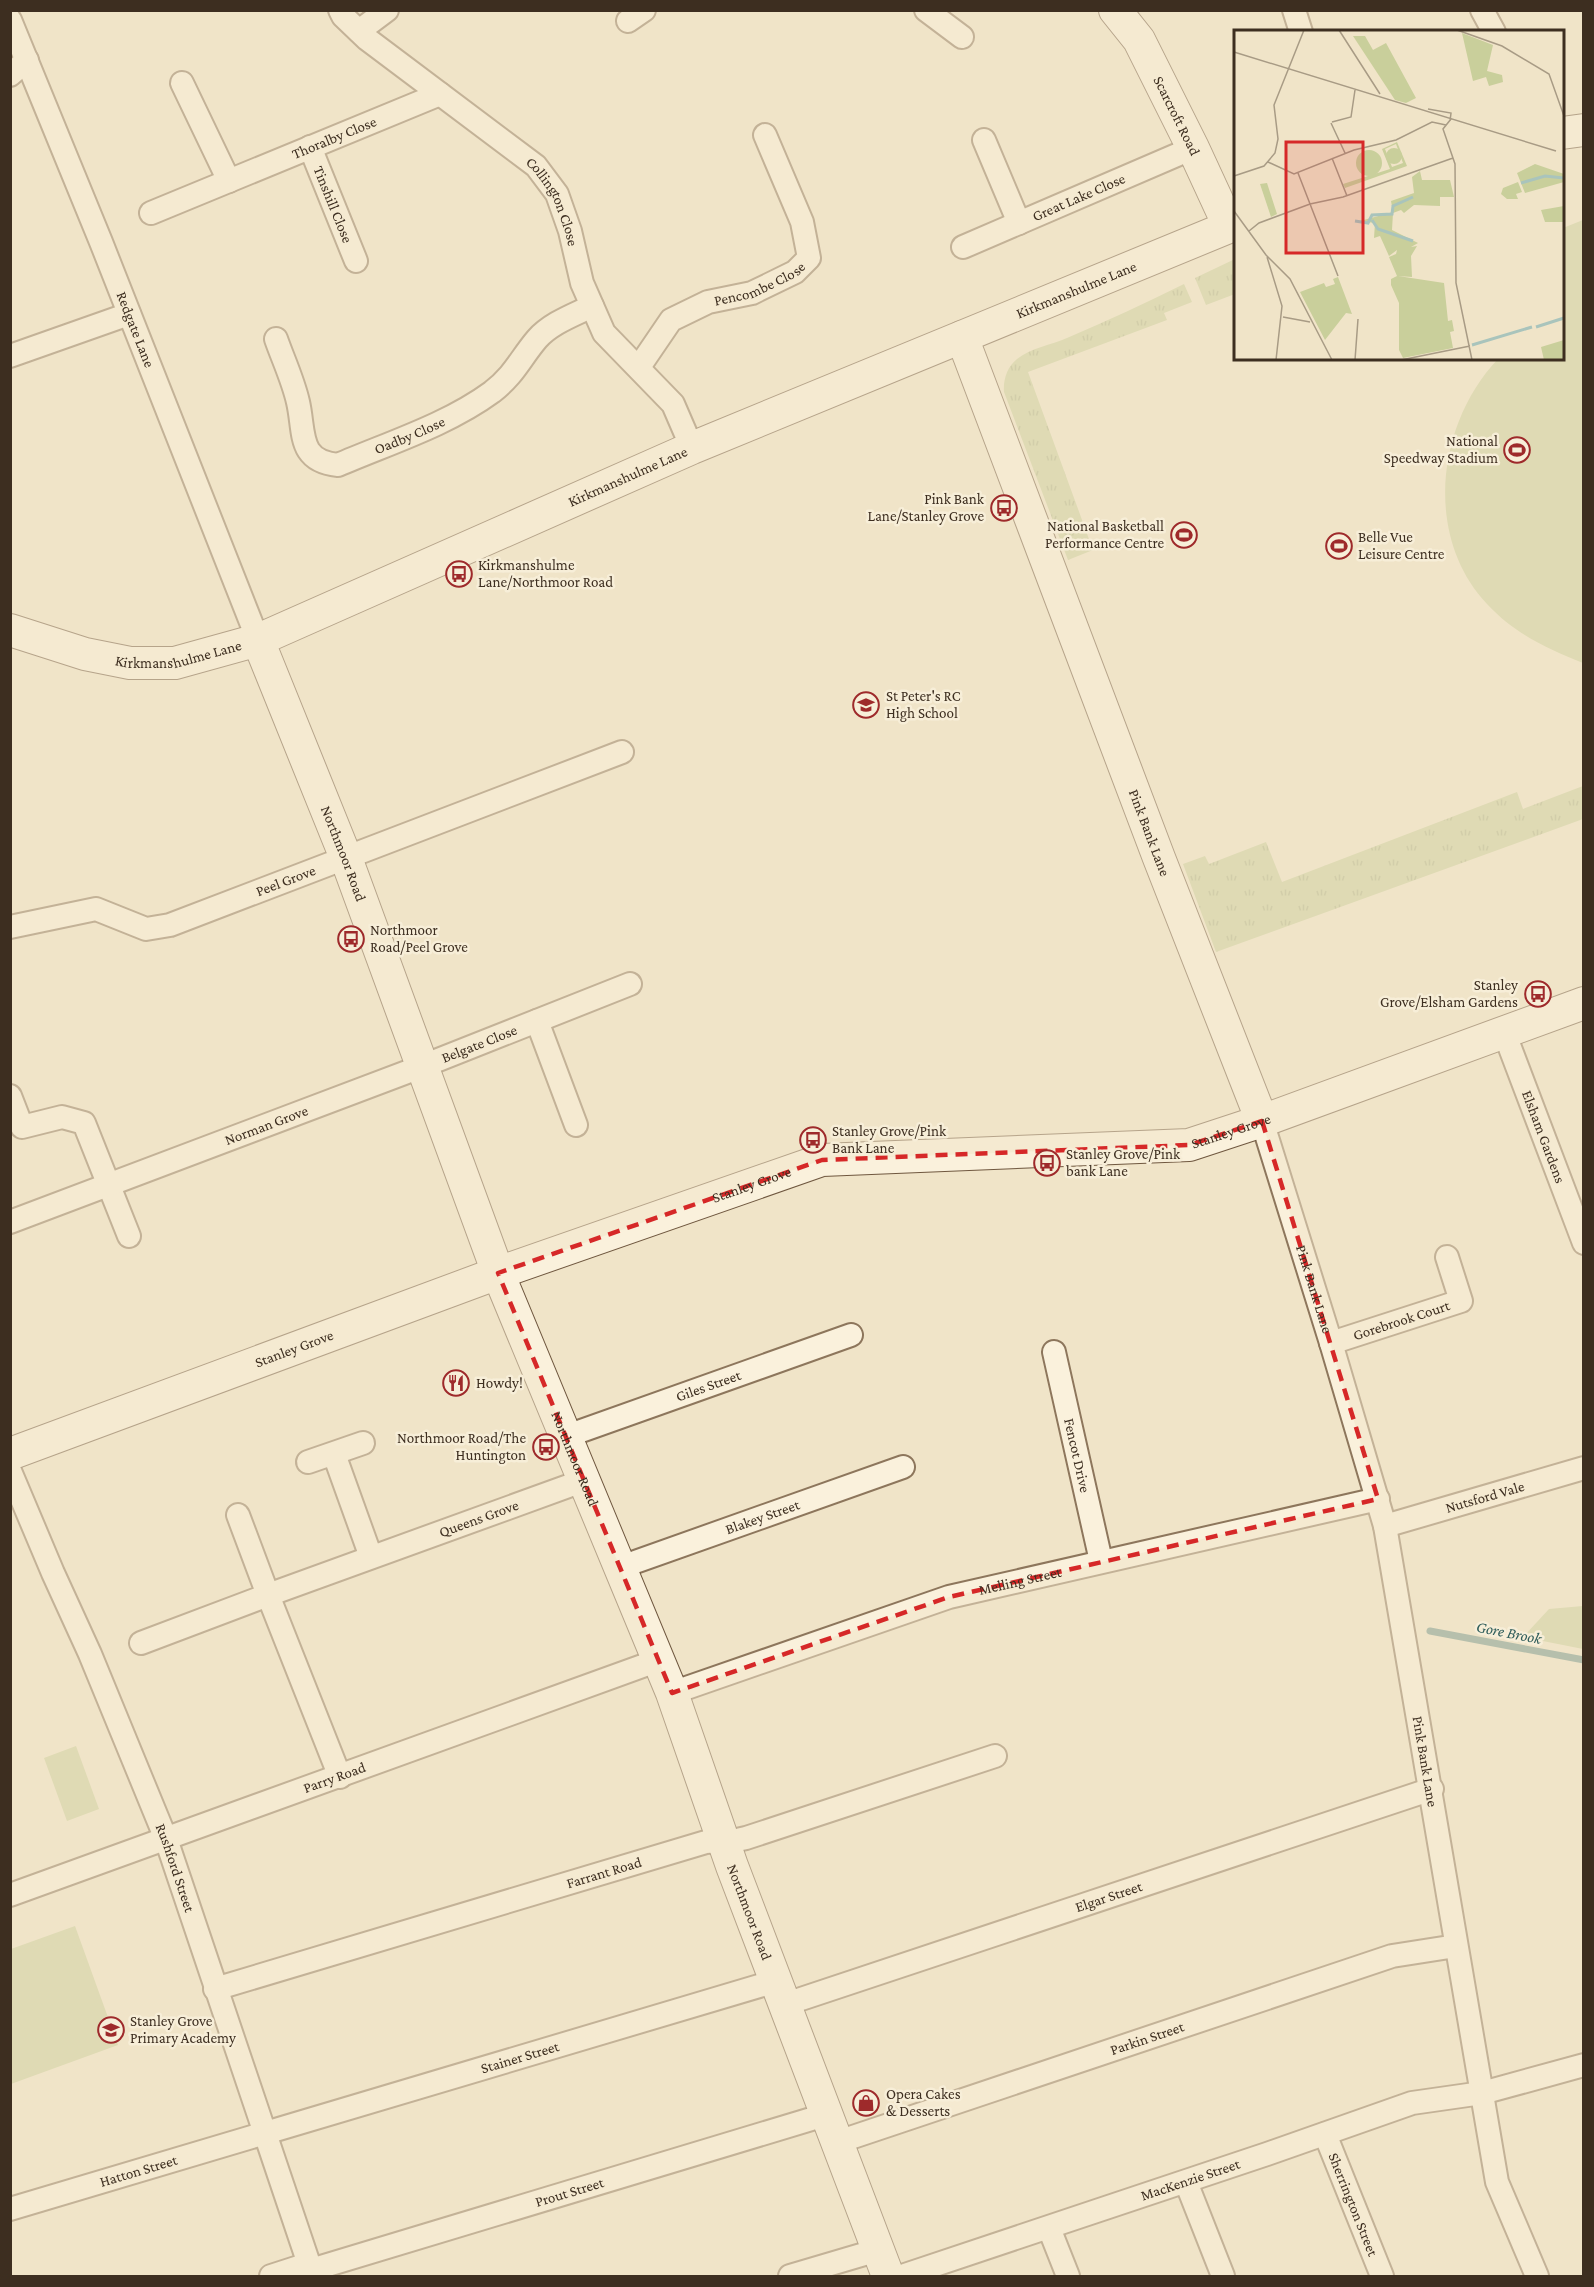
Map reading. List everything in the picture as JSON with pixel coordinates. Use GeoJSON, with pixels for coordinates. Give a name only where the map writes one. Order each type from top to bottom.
{"type":"FeatureCollection","features":[{"type":"Feature","properties":{"kind":"street","name":"Collington Close"},"geometry":{"type":"LineString","coordinates":[[340,10],[359,31],[536,166],[557,194],[570,231],[582,283],[604,333],[674,404],[692,448]]}},
{"type":"Feature","properties":{"kind":"street"},"geometry":{"type":"LineString","coordinates":[[359,31],[387,10]]}},
{"type":"Feature","properties":{"kind":"street"},"geometry":{"type":"LineString","coordinates":[[926,10],[962,37]]}},
{"type":"Feature","properties":{"kind":"street","name":"Scarcroft Road"},"geometry":{"type":"LineString","coordinates":[[1115,10],[1139,40],[1232,225]]}},
{"type":"Feature","properties":{"kind":"street"},"geometry":{"type":"LineString","coordinates":[[1294,10],[1300,30]]}},
{"type":"Feature","properties":{"kind":"street"},"geometry":{"type":"LineString","coordinates":[[1482,10],[1493,30]]}},
{"type":"Feature","properties":{"kind":"street","name":"Redgate Lane"},"geometry":{"type":"LineString","coordinates":[[10,20],[19,67],[129,314],[258,640]]}},
{"type":"Feature","properties":{"kind":"street"},"geometry":{"type":"LineString","coordinates":[[182,83],[229,181]]}},
{"type":"Feature","properties":{"kind":"street","name":"Thoralby Close"},"geometry":{"type":"LineString","coordinates":[[151,213],[440,94]]}},
{"type":"Feature","properties":{"kind":"street"},"geometry":{"type":"LineString","coordinates":[[1564,133],[1584,130]]}},
{"type":"Feature","properties":{"kind":"street","name":"Pencombe Close"},"geometry":{"type":"LineString","coordinates":[[639,367],[671,320],[708,302],[752,293],[795,272],[809,258],[802,222],[765,135]]}},
{"type":"Feature","properties":{"kind":"street"},"geometry":{"type":"LineString","coordinates":[[984,140],[1019,223]]}},
{"type":"Feature","properties":{"kind":"street","name":"Tinshill Close"},"geometry":{"type":"LineString","coordinates":[[310,147],[356,261]]}},
{"type":"Feature","properties":{"kind":"street","name":"Great Lake Close"},"geometry":{"type":"LineString","coordinates":[[963,247],[1193,148]]}},
{"type":"Feature","properties":{"kind":"street","name":"Kirkmanshulme Lane"},"geometry":{"type":"LineString","coordinates":[[10,630],[85,654],[130,663],[175,663],[258,640],[692,448],[1232,225]]}},
{"type":"Feature","properties":{"kind":"street","name":"Oadby Close"},"geometry":{"type":"LineString","coordinates":[[276,339],[298,401],[303,438],[311,454],[324,464],[338,465],[476,404],[513,374],[538,338],[554,325],[592,306]]}},
{"type":"Feature","properties":{"kind":"street"},"geometry":{"type":"LineString","coordinates":[[10,356],[129,314]]}},
{"type":"Feature","properties":{"kind":"street","name":"Pink Bank Lane"},"geometry":{"type":"LineString","coordinates":[[962,337],[1163,869],[1262,1121],[1378,1499],[1385,1526],[1431,1789],[1497,2182],[1536,2277]]}},
{"type":"Feature","properties":{"kind":"street","name":"Northmoor Road"},"geometry":{"type":"LineString","coordinates":[[258,640],[346,858],[498,1273],[672,1692],[723,1841],[883,2263]]}},
{"type":"Feature","properties":{"kind":"street","name":"Peel Grove"},"geometry":{"type":"LineString","coordinates":[[10,927],[96,909],[146,928],[170,926],[622,752]]}},
{"type":"Feature","properties":{"kind":"street","name":"Belgate Close"},"geometry":{"type":"LineString","coordinates":[[423,1066],[630,984]]}},
{"type":"Feature","properties":{"kind":"street","name":"Stanley Grove"},"geometry":{"type":"LineString","coordinates":[[10,1454],[498,1273],[822,1160],[1189,1145],[1262,1121],[1584,1003]]}},
{"type":"Feature","properties":{"kind":"street","name":"Belgate Close"},"geometry":{"type":"LineString","coordinates":[[537,1021],[576,1125]]}},
{"type":"Feature","properties":{"kind":"street","name":"Elsham Gardens"},"geometry":{"type":"LineString","coordinates":[[1504,1032],[1584,1243]]}},
{"type":"Feature","properties":{"kind":"street","name":"Norman Grove"},"geometry":{"type":"LineString","coordinates":[[10,1222],[423,1066]]}},
{"type":"Feature","properties":{"kind":"street"},"geometry":{"type":"LineString","coordinates":[[10,1096],[22,1127],[62,1117],[84,1123],[129,1236]]}},
{"type":"Feature","properties":{"kind":"street","name":"Gorebrook Court"},"geometry":{"type":"LineString","coordinates":[[1331,1343],[1461,1301],[1447,1257]]}},
{"type":"Feature","properties":{"kind":"street","name":"Giles Street"},"geometry":{"type":"LineString","coordinates":[[567,1436],[851,1335]]}},
{"type":"Feature","properties":{"kind":"street","name":"Fencot Drive"},"geometry":{"type":"LineString","coordinates":[[1054,1352],[1101,1561]]}},
{"type":"Feature","properties":{"kind":"street"},"geometry":{"type":"LineString","coordinates":[[308,1462],[363,1443]]}},
{"type":"Feature","properties":{"kind":"street"},"geometry":{"type":"LineString","coordinates":[[334,1454],[371,1557]]}},
{"type":"Feature","properties":{"kind":"street","name":"Blakey Street"},"geometry":{"type":"LineString","coordinates":[[621,1567],[903,1467]]}},
{"type":"Feature","properties":{"kind":"street","name":"Nutsford Vale"},"geometry":{"type":"LineString","coordinates":[[1385,1526],[1584,1468]]}},
{"type":"Feature","properties":{"kind":"street","name":"Rushford Street"},"geometry":{"type":"LineString","coordinates":[[10,1471],[90,1654],[166,1839],[311,2270]]}},
{"type":"Feature","properties":{"kind":"street","name":"Queens Grove"},"geometry":{"type":"LineString","coordinates":[[141,1643],[585,1480]]}},
{"type":"Feature","properties":{"kind":"street","name":"Melling Street"},"geometry":{"type":"LineString","coordinates":[[672,1692],[949,1597],[1378,1499]]}},
{"type":"Feature","properties":{"kind":"street"},"geometry":{"type":"LineString","coordinates":[[238,1515],[340,1777]]}},
{"type":"Feature","properties":{"kind":"street","name":"Parry Road"},"geometry":{"type":"LineString","coordinates":[[10,1895],[658,1660]]}},
{"type":"Feature","properties":{"kind":"street","name":"Farrant Road"},"geometry":{"type":"LineString","coordinates":[[215,1989],[706,1842],[746,1838],[994,1756]]}},
{"type":"Feature","properties":{"kind":"street","name":"Elgar Street"},"geometry":{"type":"LineString","coordinates":[[781,1993],[1431,1789]]}},
{"type":"Feature","properties":{"kind":"street","name":"Parkin Street"},"geometry":{"type":"LineString","coordinates":[[833,2128],[1392,1956],[1456,1946]]}},
{"type":"Feature","properties":{"kind":"street","name":"Stainer Street"},"geometry":{"type":"LineString","coordinates":[[264,2133],[781,1993]]}},
{"type":"Feature","properties":{"kind":"street","name":"MacKenzie Street"},"geometry":{"type":"LineString","coordinates":[[902,2277],[1412,2103],[1482,2093],[1584,2065]]}},
{"type":"Feature","properties":{"kind":"street","name":"Prout Street"},"geometry":{"type":"LineString","coordinates":[[271,2277],[311,2270],[833,2128]]}},
{"type":"Feature","properties":{"kind":"street","name":"Hatton Street"},"geometry":{"type":"LineString","coordinates":[[10,2209],[264,2133]]}},
{"type":"Feature","properties":{"kind":"street","name":"Sherrington Street"},"geometry":{"type":"LineString","coordinates":[[1325,2134],[1382,2277]]}},
{"type":"Feature","properties":{"kind":"street"},"geometry":{"type":"LineString","coordinates":[[1186,2182],[1223,2277]]}},
{"type":"Feature","properties":{"kind":"street"},"geometry":{"type":"LineString","coordinates":[[1049,2228],[1068,2277]]}},
{"type":"Feature","properties":{"kind":"street"},"geometry":{"type":"LineString","coordinates":[[790,2277],[883,2263]]}},
{"type":"Feature","properties":{"kind":"highlighted area"},"geometry":{"type":"Polygon","coordinates":[[[1262,1121],[1378,1499],[949,1597],[672,1693],[498,1273],[822,1160],[1189,1145],[1262,1121]]]}},
{"type":"Feature","properties":{"kind":"green space","name":"National Speedway Stadium"},"geometry":{"type":"Polygon","coordinates":[[[1583,220],[1584,663],[1556,652],[1520,632],[1487,604],[1467,577],[1453,546],[1446,513],[1446,480],[1451,447],[1462,415],[1477,385],[1497,360],[1564,360],[1564,228],[1583,220]]]}},
{"type":"Feature","properties":{"kind":"green space"},"geometry":{"type":"Polygon","coordinates":[[[1234,259],[1234,294],[1206,305],[1195,278],[1234,259]]]}},
{"type":"Feature","properties":{"kind":"green space"},"geometry":{"type":"Polygon","coordinates":[[[1184,284],[1192,302],[1164,313],[1167,320],[1028,372],[1093,550],[1068,560],[1004,392],[1006,374],[1014,362],[1028,352],[1082,332],[1184,284]]]}},
{"type":"Feature","properties":{"kind":"green space"},"geometry":{"type":"Polygon","coordinates":[[[1583,786],[1583,819],[1216,952],[1183,864],[1205,856],[1209,864],[1266,842],[1282,882],[1517,792],[1523,809],[1583,786]]]}},
{"type":"Feature","properties":{"kind":"green space"},"geometry":{"type":"Polygon","coordinates":[[[1583,1606],[1583,1649],[1523,1637],[1549,1609],[1583,1606]]]}},
{"type":"Feature","properties":{"kind":"green space"},"geometry":{"type":"Polygon","coordinates":[[[76,1746],[99,1809],[67,1821],[44,1758],[76,1746]]]}},
{"type":"Feature","properties":{"kind":"green space"},"geometry":{"type":"Polygon","coordinates":[[[75,1926],[118,2045],[11,2084],[11,1949],[75,1926]]]}},
{"type":"Feature","properties":{"kind":"waterway","name":"Gore Brook"},"geometry":{"type":"LineString","coordinates":[[1430,1631],[1584,1660]]}},
{"type":"Feature","properties":{"kind":"place","name":"National Speedway Stadium"},"geometry":{"type":"Point","coordinates":[1517,450]}},
{"type":"Feature","properties":{"kind":"place","name":"Pink Bank Lane/Stanley Grove"},"geometry":{"type":"Point","coordinates":[1004,508]}},
{"type":"Feature","properties":{"kind":"place","name":"National Basketball Performance Centre"},"geometry":{"type":"Point","coordinates":[1184,535]}},
{"type":"Feature","properties":{"kind":"place","name":"Belle Vue Leisure Centre"},"geometry":{"type":"Point","coordinates":[1339,546]}},
{"type":"Feature","properties":{"kind":"place","name":"Kirkmanshulme Lane/Northmoor Road"},"geometry":{"type":"Point","coordinates":[459,574]}},
{"type":"Feature","properties":{"kind":"place","name":"St Peter's RC High School"},"geometry":{"type":"Point","coordinates":[866,705]}},
{"type":"Feature","properties":{"kind":"place","name":"Northmoor Road/Peel Grove"},"geometry":{"type":"Point","coordinates":[351,939]}},
{"type":"Feature","properties":{"kind":"place","name":"Stanley Grove/Elsham Gardens"},"geometry":{"type":"Point","coordinates":[1538,994]}},
{"type":"Feature","properties":{"kind":"place","name":"Stanley Grove/Pink Bank Lane"},"geometry":{"type":"Point","coordinates":[813,1140]}},
{"type":"Feature","properties":{"kind":"place","name":"Stanley Grove/Pink bank Lane"},"geometry":{"type":"Point","coordinates":[1047,1163]}},
{"type":"Feature","properties":{"kind":"place","name":"Howdy!"},"geometry":{"type":"Point","coordinates":[456,1383]}},
{"type":"Feature","properties":{"kind":"place","name":"Northmoor Road/The Huntington"},"geometry":{"type":"Point","coordinates":[546,1447]}},
{"type":"Feature","properties":{"kind":"place","name":"Stanley Grove Primary Academy"},"geometry":{"type":"Point","coordinates":[111,2030]}},
{"type":"Feature","properties":{"kind":"place","name":"Opera Cakes & Desserts"},"geometry":{"type":"Point","coordinates":[866,2103]}}]}
